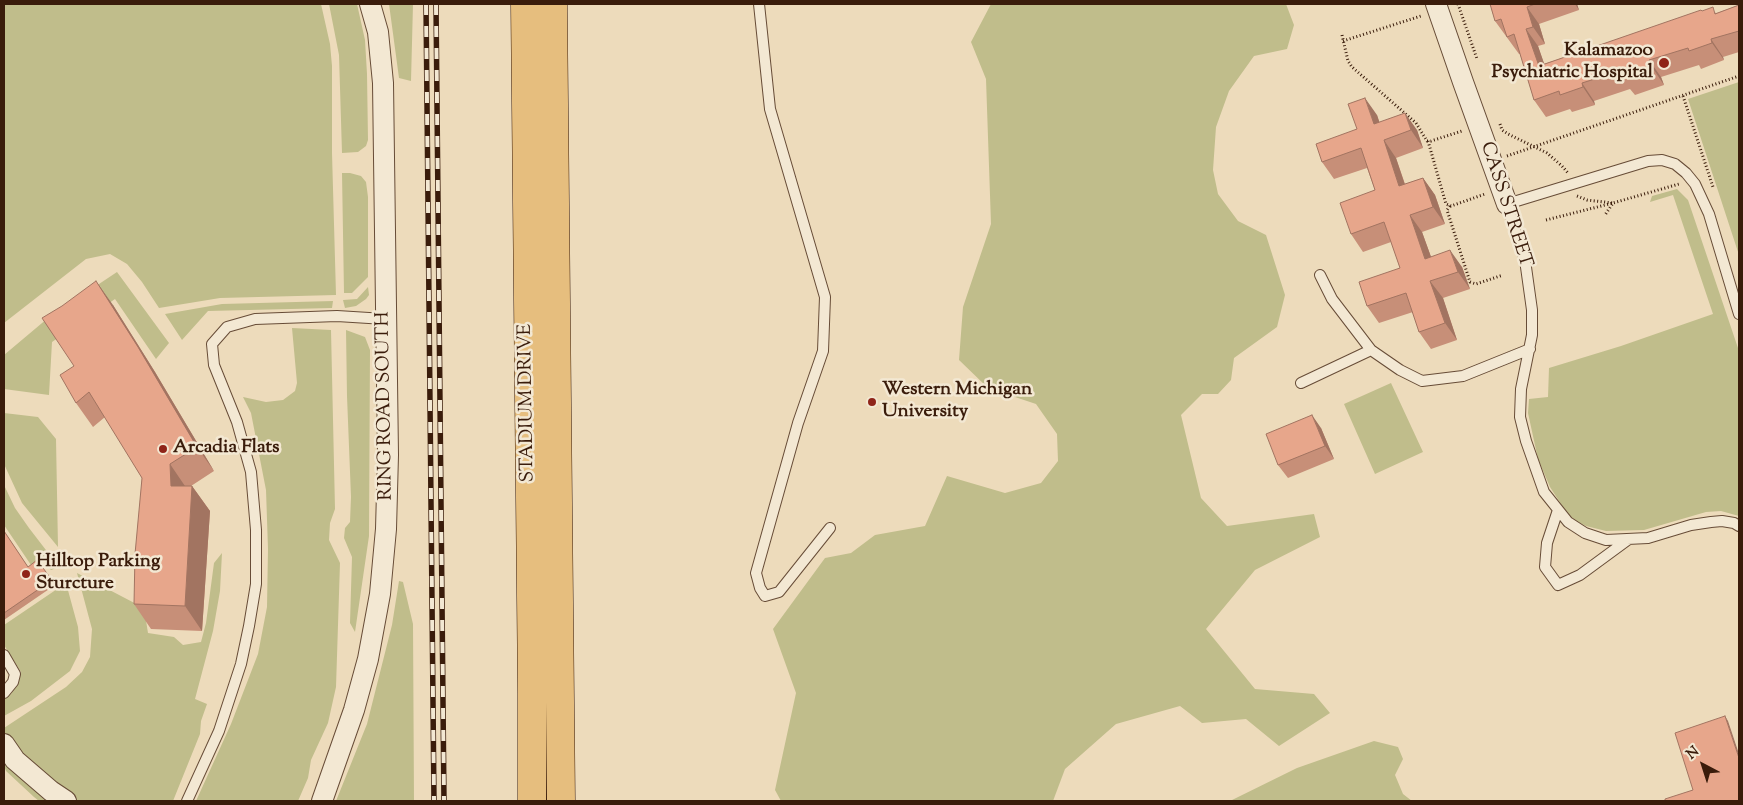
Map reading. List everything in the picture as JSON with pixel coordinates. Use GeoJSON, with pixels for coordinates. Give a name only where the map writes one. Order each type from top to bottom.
{"type":"FeatureCollection","features":[{"type":"Feature","properties":{"kind":"main road","name":"STADIUM DRIVE"},"geometry":{"type":"LineString","coordinates":[[525,4],[532,801]]}},
{"type":"Feature","properties":{"kind":"main road","name":"STADIUM DRIVE"},"geometry":{"type":"LineString","coordinates":[[553,4],[561,801]]}},
{"type":"Feature","properties":{"kind":"street","name":"RING ROAD SOUTH"},"geometry":{"type":"LineString","coordinates":[[322,801],[354,710],[368,659],[380,594],[386,529],[388,455],[383,83],[378,32],[370,4]]}},
{"type":"Feature","properties":{"kind":"street","name":"CASS STREET"},"geometry":{"type":"LineString","coordinates":[[1431,9],[1479,126],[1504,197]]}},
{"type":"Feature","properties":{"kind":"street"},"geometry":{"type":"LineString","coordinates":[[4,744],[15,760],[51,791],[66,801]]}},
{"type":"Feature","properties":{"kind":"lane"},"geometry":{"type":"LineString","coordinates":[[759,4],[770,108],[825,297],[823,351],[798,423],[756,573],[765,596],[779,592],[830,528]]}},
{"type":"Feature","properties":{"kind":"lane"},"geometry":{"type":"LineString","coordinates":[[1504,197],[1564,187],[1648,161],[1662,160],[1675,164],[1692,180],[1709,214],[1739,314]]}},
{"type":"Feature","properties":{"kind":"lane","name":"CASS STREET"},"geometry":{"type":"LineString","coordinates":[[1504,197],[1525,260],[1532,310],[1532,335],[1521,389],[1520,417],[1526,441],[1544,492],[1568,522],[1585,533],[1606,540],[1648,538],[1711,522],[1722,521],[1739,526]]}},
{"type":"Feature","properties":{"kind":"lane"},"geometry":{"type":"LineString","coordinates":[[1320,276],[1332,299],[1371,350],[1400,370],[1422,380],[1463,376],[1530,349]]}},
{"type":"Feature","properties":{"kind":"lane"},"geometry":{"type":"LineString","coordinates":[[187,801],[220,730],[250,626],[256,584],[256,530],[251,472],[237,422],[214,365],[212,344],[227,327],[255,319],[337,316],[385,319]]}},
{"type":"Feature","properties":{"kind":"lane"},"geometry":{"type":"LineString","coordinates":[[1301,383],[1371,350]]}},
{"type":"Feature","properties":{"kind":"lane"},"geometry":{"type":"LineString","coordinates":[[1558,510],[1547,543],[1545,567],[1558,585],[1580,575],[1629,539]]}},
{"type":"Feature","properties":{"kind":"lane"},"geometry":{"type":"LineString","coordinates":[[4,655],[16,674],[13,682],[4,693]]}},
{"type":"Feature","properties":{"kind":"path"},"geometry":{"type":"LineString","coordinates":[[1458,4],[1480,68]]}},
{"type":"Feature","properties":{"kind":"path"},"geometry":{"type":"LineString","coordinates":[[1343,41],[1431,9]]}},
{"type":"Feature","properties":{"kind":"path"},"geometry":{"type":"LineString","coordinates":[[1342,35],[1348,61],[1352,67],[1416,123],[1428,141],[1446,204],[1451,206],[1504,197]]}},
{"type":"Feature","properties":{"kind":"path"},"geometry":{"type":"LineString","coordinates":[[1492,161],[1739,76]]}},
{"type":"Feature","properties":{"kind":"path"},"geometry":{"type":"LineString","coordinates":[[1496,116],[1502,130],[1554,158],[1576,184]]}},
{"type":"Feature","properties":{"kind":"path"},"geometry":{"type":"LineString","coordinates":[[1428,141],[1479,126]]}},
{"type":"Feature","properties":{"kind":"path"},"geometry":{"type":"LineString","coordinates":[[1546,220],[1692,180]]}},
{"type":"Feature","properties":{"kind":"path"},"geometry":{"type":"LineString","coordinates":[[1564,187],[1587,200],[1613,203]]}},
{"type":"Feature","properties":{"kind":"path"},"geometry":{"type":"LineString","coordinates":[[1605,215],[1613,203]]}},
{"type":"Feature","properties":{"kind":"path"},"geometry":{"type":"LineString","coordinates":[[1451,206],[1447,210],[1470,282],[1476,284],[1503,275]]}},
{"type":"Feature","properties":{"kind":"shaded area"},"geometry":{"type":"Polygon","coordinates":[[[4,4],[321,4],[330,44],[332,66],[332,153],[336,295],[220,298],[159,308],[142,282],[127,264],[110,254],[86,259],[4,323],[4,4]]]}},
{"type":"Feature","properties":{"kind":"shaded area"},"geometry":{"type":"Polygon","coordinates":[[[329,4],[357,4],[365,40],[368,140],[366,146],[358,152],[342,153],[339,55],[329,4]]]}},
{"type":"Feature","properties":{"kind":"shaded area"},"geometry":{"type":"Polygon","coordinates":[[[389,4],[413,4],[411,81],[399,78],[389,4]]]}},
{"type":"Feature","properties":{"kind":"shaded area"},"geometry":{"type":"Polygon","coordinates":[[[991,4],[1286,4],[1294,25],[1287,49],[1254,56],[1229,91],[1216,127],[1213,170],[1218,194],[1238,221],[1266,235],[1285,295],[1277,327],[1234,358],[1231,380],[1218,394],[1202,394],[1181,415],[1201,498],[1227,526],[1314,514],[1320,537],[1255,570],[1206,629],[1255,689],[1314,694],[1330,713],[1279,746],[1246,719],[1202,723],[1180,706],[1116,724],[1065,769],[1053,801],[781,801],[775,790],[796,693],[773,629],[825,558],[851,553],[875,535],[925,526],[947,476],[1005,493],[1041,483],[1058,461],[1057,434],[1036,404],[988,388],[959,360],[963,307],[991,224],[986,79],[971,42],[991,4]]]}},
{"type":"Feature","properties":{"kind":"shaded area"},"geometry":{"type":"Polygon","coordinates":[[[1739,82],[1739,255],[1688,99],[1739,82]]]}},
{"type":"Feature","properties":{"kind":"shaded area"},"geometry":{"type":"Polygon","coordinates":[[[342,173],[361,176],[366,182],[368,197],[368,277],[352,293],[344,293],[342,173]]]}},
{"type":"Feature","properties":{"kind":"shaded area"},"geometry":{"type":"Polygon","coordinates":[[[1677,189],[1688,200],[1739,351],[1739,516],[1721,511],[1706,512],[1644,530],[1606,531],[1586,526],[1570,518],[1550,487],[1538,459],[1528,413],[1529,399],[1548,397],[1549,368],[1621,346],[1713,314],[1673,195],[1650,202],[1652,196],[1677,189]]]}},
{"type":"Feature","properties":{"kind":"shaded area"},"geometry":{"type":"Polygon","coordinates":[[[117,272],[169,343],[156,359],[115,299],[52,342],[49,395],[4,389],[4,355],[48,318],[117,272]]]}},
{"type":"Feature","properties":{"kind":"shaded area"},"geometry":{"type":"Polygon","coordinates":[[[368,287],[369,295],[366,299],[356,306],[345,308],[343,300],[357,299],[368,287]]]}},
{"type":"Feature","properties":{"kind":"shaded area"},"geometry":{"type":"Polygon","coordinates":[[[333,301],[332,308],[208,311],[182,340],[165,314],[222,304],[333,301]]]}},
{"type":"Feature","properties":{"kind":"shaded area"},"geometry":{"type":"Polygon","coordinates":[[[292,328],[331,330],[335,509],[330,523],[329,540],[340,563],[336,687],[328,723],[311,760],[308,778],[298,801],[196,801],[231,724],[258,654],[267,607],[266,490],[251,413],[243,397],[266,402],[283,400],[295,391],[297,383],[292,328]]]}},
{"type":"Feature","properties":{"kind":"shaded area"},"geometry":{"type":"Polygon","coordinates":[[[346,330],[365,337],[370,350],[369,536],[355,632],[350,623],[352,557],[344,538],[345,528],[350,522],[351,497],[346,330]]]}},
{"type":"Feature","properties":{"kind":"shaded area"},"geometry":{"type":"Polygon","coordinates":[[[1391,383],[1423,452],[1375,474],[1344,404],[1391,383]]]}},
{"type":"Feature","properties":{"kind":"shaded area"},"geometry":{"type":"Polygon","coordinates":[[[4,413],[38,417],[56,439],[58,547],[22,503],[4,464],[4,413]]]}},
{"type":"Feature","properties":{"kind":"shaded area"},"geometry":{"type":"Polygon","coordinates":[[[4,485],[15,508],[59,567],[51,570],[41,559],[31,565],[4,525],[4,485]]]}},
{"type":"Feature","properties":{"kind":"shaded area"},"geometry":{"type":"Polygon","coordinates":[[[222,553],[220,591],[213,631],[195,699],[207,704],[201,721],[200,734],[173,801],[39,801],[6,771],[4,766],[4,728],[66,687],[82,672],[90,657],[92,629],[77,573],[144,608],[148,633],[174,637],[183,645],[201,642],[206,623],[214,563],[222,553]]]}},
{"type":"Feature","properties":{"kind":"shaded area"},"geometry":{"type":"Polygon","coordinates":[[[399,581],[403,582],[413,624],[414,801],[336,801],[367,724],[392,625],[399,581]]]}},
{"type":"Feature","properties":{"kind":"shaded area"},"geometry":{"type":"Polygon","coordinates":[[[66,583],[78,627],[80,651],[70,671],[31,701],[4,716],[4,699],[11,694],[21,672],[4,645],[4,625],[66,583]]]}},
{"type":"Feature","properties":{"kind":"shaded area"},"geometry":{"type":"Polygon","coordinates":[[[1374,741],[1398,747],[1403,759],[1395,775],[1403,794],[1412,801],[1230,801],[1297,768],[1374,741]]]}},
{"type":"Feature","properties":{"kind":"building"},"geometry":{"type":"Polygon","coordinates":[[[1490,4],[1535,4],[1527,7],[1533,27],[1526,29],[1539,66],[1713,7],[1715,14],[1739,5],[1739,31],[1711,39],[1712,43],[1689,51],[1688,48],[1649,60],[1652,67],[1623,78],[1620,71],[1582,83],[1583,87],[1560,95],[1559,91],[1534,100],[1514,34],[1507,37],[1501,19],[1495,21],[1490,4]]]}},
{"type":"Feature","properties":{"kind":"building"},"geometry":{"type":"Polygon","coordinates":[[[1365,98],[1374,124],[1405,113],[1411,130],[1384,140],[1399,186],[1423,178],[1433,207],[1410,215],[1425,259],[1450,250],[1458,272],[1430,281],[1445,323],[1419,332],[1406,293],[1367,306],[1359,282],[1400,268],[1384,222],[1351,234],[1340,203],[1375,190],[1361,148],[1322,162],[1316,144],[1357,129],[1348,104],[1365,98]]]}},
{"type":"Feature","properties":{"kind":"building","name":"Arcadia Flats"},"geometry":{"type":"Polygon","coordinates":[[[96,281],[138,347],[197,447],[170,464],[171,486],[192,486],[185,606],[134,604],[135,554],[142,478],[89,392],[76,403],[60,375],[74,366],[42,318],[96,281]]]}},
{"type":"Feature","properties":{"kind":"building"},"geometry":{"type":"Polygon","coordinates":[[[1312,415],[1325,446],[1278,465],[1266,434],[1312,415]]]}},
{"type":"Feature","properties":{"kind":"building","name":"Hilltop Parking Sturcture"},"geometry":{"type":"Polygon","coordinates":[[[4,531],[28,567],[37,560],[52,580],[4,613],[4,531]]]}},
{"type":"Feature","properties":{"kind":"building"},"geometry":{"type":"Polygon","coordinates":[[[1725,716],[1739,758],[1739,801],[1665,801],[1665,799],[1693,790],[1675,733],[1725,716]]]}},
{"type":"Feature","properties":{"kind":"railway"},"geometry":{"type":"LineString","coordinates":[[426,4],[434,801]]}},
{"type":"Feature","properties":{"kind":"railway"},"geometry":{"type":"LineString","coordinates":[[436,4],[444,801]]}},
{"type":"Feature","properties":{"kind":"place","name":"Kalamazoo Psychiatric Hospital"},"geometry":{"type":"Point","coordinates":[1664,63]}},
{"type":"Feature","properties":{"kind":"place","name":"Western Michigan University"},"geometry":{"type":"Point","coordinates":[872,402]}},
{"type":"Feature","properties":{"kind":"place","name":"Arcadia Flats"},"geometry":{"type":"Point","coordinates":[163,449]}},
{"type":"Feature","properties":{"kind":"place","name":"Hilltop Parking Sturcture"},"geometry":{"type":"Point","coordinates":[26,574]}}]}
